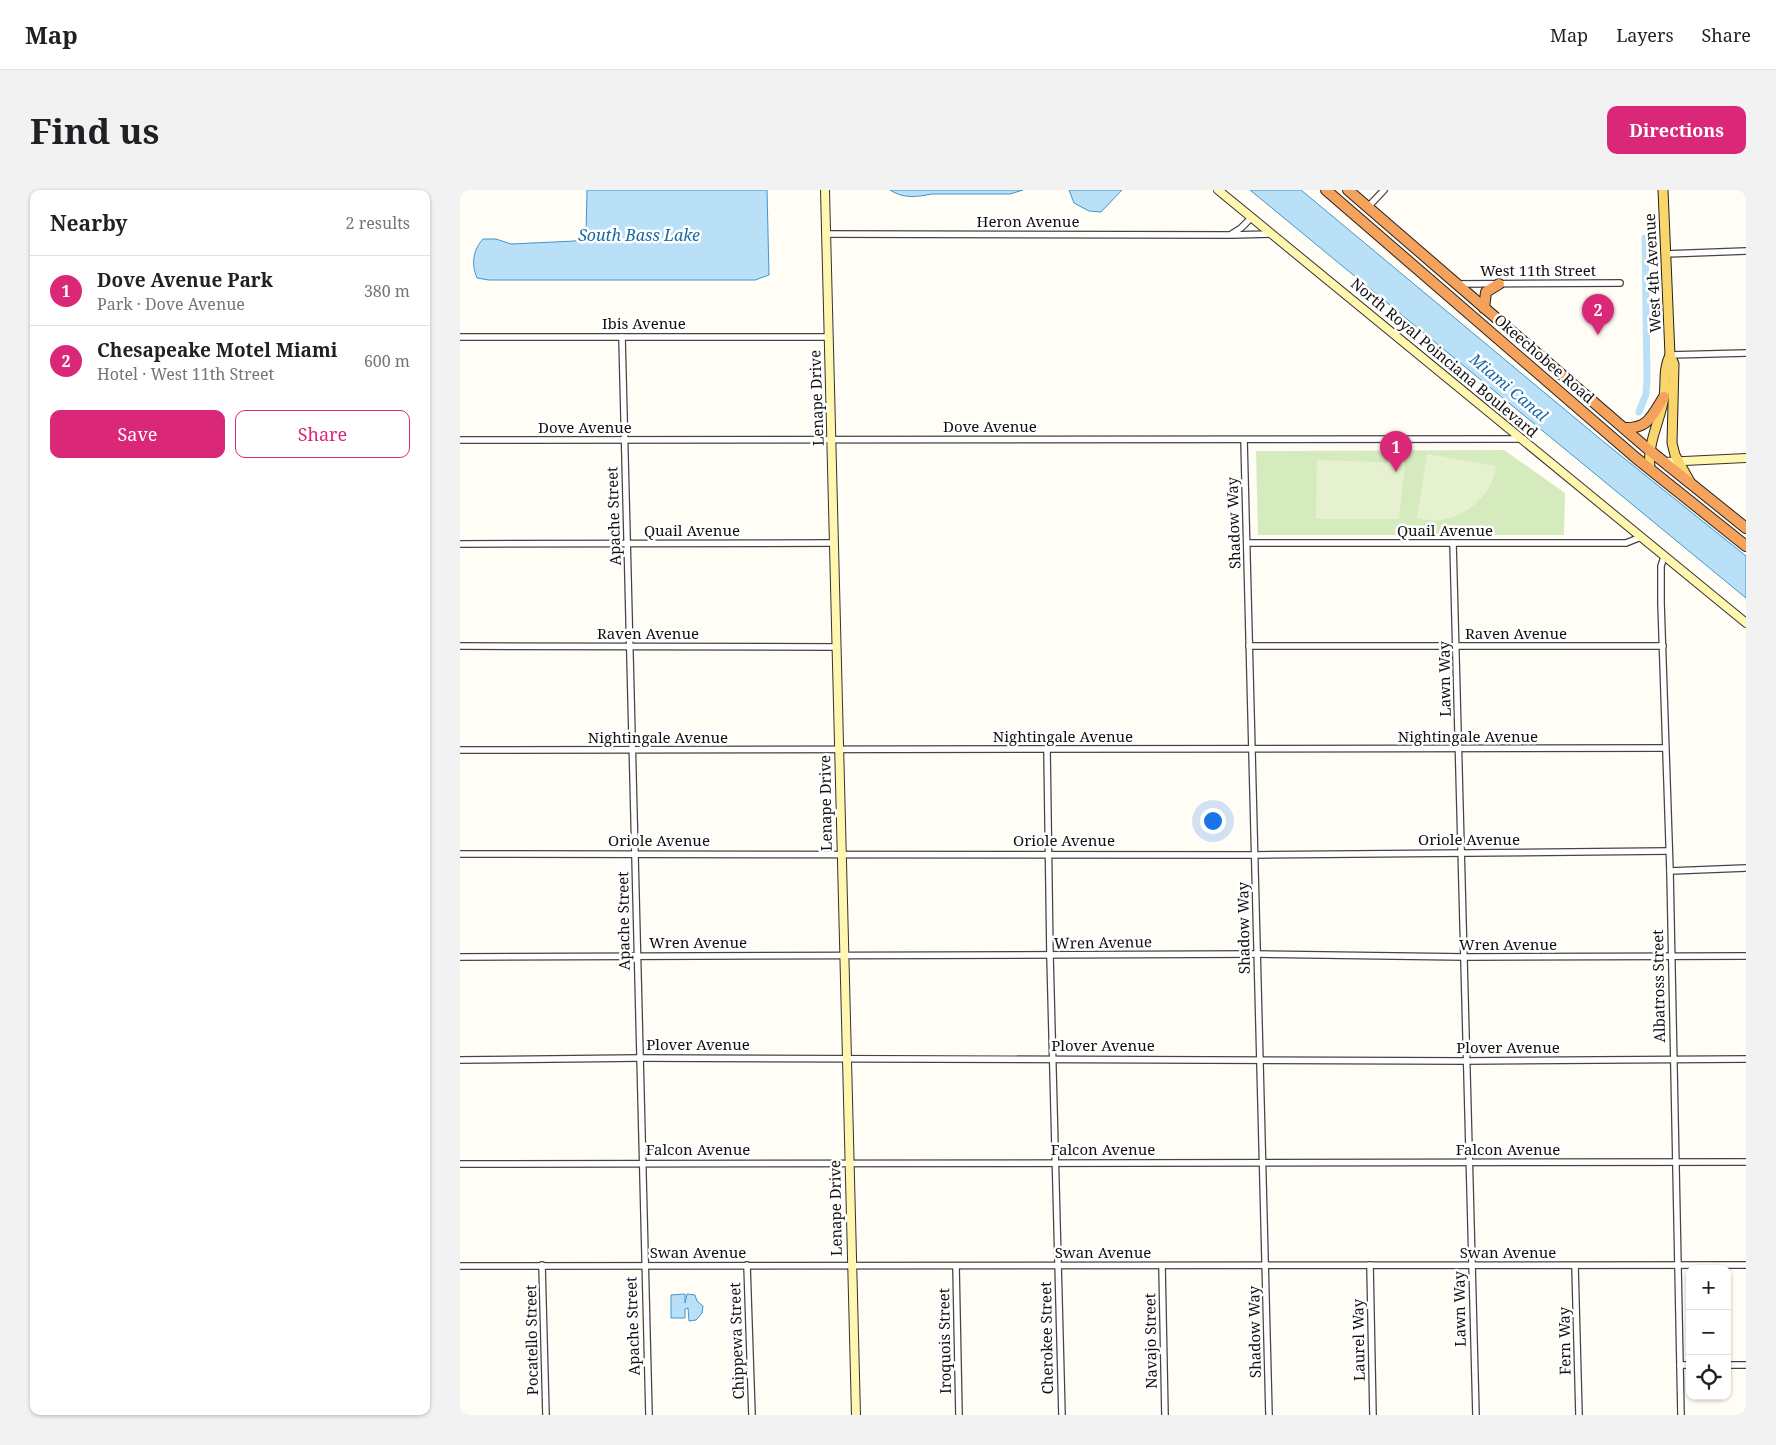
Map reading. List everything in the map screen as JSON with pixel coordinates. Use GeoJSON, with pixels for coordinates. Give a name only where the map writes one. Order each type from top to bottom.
{"type":"FeatureCollection","features":[{"type":"Feature","properties":{"kind":"highway","name":"Okeechobee Road"},"geometry":{"type":"LineString","coordinates":[[1326,190],[1636,458],[1649,465]]}},
{"type":"Feature","properties":{"kind":"highway","name":"Okeechobee Road"},"geometry":{"type":"LineString","coordinates":[[1348,190],[1649,450],[1746,528]]}},
{"type":"Feature","properties":{"kind":"highway"},"geometry":{"type":"LineString","coordinates":[[1336,199],[1368,207]]}},
{"type":"Feature","properties":{"kind":"highway"},"geometry":{"type":"LineString","coordinates":[[1426,277],[1445,284],[1456,284]]}},
{"type":"Feature","properties":{"kind":"highway"},"geometry":{"type":"LineString","coordinates":[[1484,308],[1486,292],[1499,284]]}},
{"type":"Feature","properties":{"kind":"highway"},"geometry":{"type":"LineString","coordinates":[[1624,428],[1634,428],[1646,424],[1664,396]]}},
{"type":"Feature","properties":{"kind":"highway"},"geometry":{"type":"LineString","coordinates":[[1649,465],[1664,462]]}},
{"type":"Feature","properties":{"kind":"highway"},"geometry":{"type":"LineString","coordinates":[[1649,465],[1746,546]]}},
{"type":"Feature","properties":{"kind":"main road","name":"West 4th Avenue"},"geometry":{"type":"LineString","coordinates":[[1663,190],[1670,355],[1674,364],[1672,443],[1678,461],[1693,486]]}},
{"type":"Feature","properties":{"kind":"main road","name":"West 4th Avenue"},"geometry":{"type":"LineString","coordinates":[[1649,465],[1649,450],[1664,396],[1665,365],[1670,355]]}},
{"type":"Feature","properties":{"kind":"street","name":"Lenape Drive"},"geometry":{"type":"LineString","coordinates":[[825,190],[856,1415]]}},
{"type":"Feature","properties":{"kind":"street","name":"North Royal Poinciana Boulevard"},"geometry":{"type":"LineString","coordinates":[[1218,190],[1746,623]]}},
{"type":"Feature","properties":{"kind":"street"},"geometry":{"type":"LineString","coordinates":[[1368,207],[1384,190]]}},
{"type":"Feature","properties":{"kind":"street"},"geometry":{"type":"LineString","coordinates":[[1230,234],[1241,228],[1252,218]]}},
{"type":"Feature","properties":{"kind":"street","name":"Heron Avenue"},"geometry":{"type":"LineString","coordinates":[[826,234],[1271,234]]}},
{"type":"Feature","properties":{"kind":"street"},"geometry":{"type":"LineString","coordinates":[[1665,254],[1746,251]]}},
{"type":"Feature","properties":{"kind":"street","name":"West 11th Street"},"geometry":{"type":"LineString","coordinates":[[1456,284],[1620,283]]}},
{"type":"Feature","properties":{"kind":"street","name":"Apache Street"},"geometry":{"type":"LineString","coordinates":[[622,336],[631,751],[643,1163],[643,1265],[649,1415]]}},
{"type":"Feature","properties":{"kind":"street","name":"Ibis Avenue"},"geometry":{"type":"LineString","coordinates":[[460,337],[829,336]]}},
{"type":"Feature","properties":{"kind":"street"},"geometry":{"type":"LineString","coordinates":[[1670,355],[1746,353]]}},
{"type":"Feature","properties":{"kind":"street","name":"Dove Avenue"},"geometry":{"type":"LineString","coordinates":[[460,440],[1520,439]]}},
{"type":"Feature","properties":{"kind":"street","name":"Shadow Way"},"geometry":{"type":"LineString","coordinates":[[1244,440],[1269,1415]]}},
{"type":"Feature","properties":{"kind":"street"},"geometry":{"type":"LineString","coordinates":[[1664,462],[1746,458]]}},
{"type":"Feature","properties":{"kind":"street","name":"Quail Avenue"},"geometry":{"type":"LineString","coordinates":[[1247,543],[1626,543],[1641,538]]}},
{"type":"Feature","properties":{"kind":"street","name":"Quail Avenue"},"geometry":{"type":"LineString","coordinates":[[460,544],[834,543]]}},
{"type":"Feature","properties":{"kind":"street","name":"Lawn Way"},"geometry":{"type":"LineString","coordinates":[[1453,543],[1476,1415]]}},
{"type":"Feature","properties":{"kind":"street","name":"Albatross Street"},"geometry":{"type":"LineString","coordinates":[[1664,557],[1660,571],[1670,871],[1672,1059],[1677,1163],[1681,1415]]}},
{"type":"Feature","properties":{"kind":"street","name":"Raven Avenue"},"geometry":{"type":"LineString","coordinates":[[460,646],[836,647]]}},
{"type":"Feature","properties":{"kind":"street","name":"Raven Avenue"},"geometry":{"type":"LineString","coordinates":[[1250,646],[1662,646]]}},
{"type":"Feature","properties":{"kind":"street","name":"Nightingale Avenue"},"geometry":{"type":"LineString","coordinates":[[460,750],[1665,748]]}},
{"type":"Feature","properties":{"kind":"street","name":"Cherokee Street"},"geometry":{"type":"LineString","coordinates":[[1047,750],[1050,956],[1062,1415]]}},
{"type":"Feature","properties":{"kind":"street","name":"Oriole Avenue"},"geometry":{"type":"LineString","coordinates":[[460,854],[1668,852]]}},
{"type":"Feature","properties":{"kind":"street"},"geometry":{"type":"LineString","coordinates":[[1670,871],[1746,868]]}},
{"type":"Feature","properties":{"kind":"street"},"geometry":{"type":"LineString","coordinates":[[460,952],[460,957]]}},
{"type":"Feature","properties":{"kind":"street","name":"Wren Avenue"},"geometry":{"type":"LineString","coordinates":[[460,957],[1256,954],[1465,957],[1746,956]]}},
{"type":"Feature","properties":{"kind":"street","name":"Plover Avenue"},"geometry":{"type":"LineString","coordinates":[[460,1060],[639,1058],[1053,1058],[1466,1061],[1746,1059]]}},
{"type":"Feature","properties":{"kind":"street","name":"Falcon Avenue"},"geometry":{"type":"LineString","coordinates":[[460,1164],[1746,1162]]}},
{"type":"Feature","properties":{"kind":"street","name":"Swan Avenue"},"geometry":{"type":"LineString","coordinates":[[460,1266],[1162,1266],[1266,1264],[1575,1266],[1746,1264]]}},
{"type":"Feature","properties":{"kind":"street","name":"Pocatello Street"},"geometry":{"type":"LineString","coordinates":[[542,1265],[546,1415]]}},
{"type":"Feature","properties":{"kind":"street","name":"Chippewa Street"},"geometry":{"type":"LineString","coordinates":[[748,1265],[752,1415]]}},
{"type":"Feature","properties":{"kind":"street","name":"Laurel Way"},"geometry":{"type":"LineString","coordinates":[[1370,1265],[1372,1415]]}},
{"type":"Feature","properties":{"kind":"street","name":"Iroquois Street"},"geometry":{"type":"LineString","coordinates":[[956,1266],[959,1415]]}},
{"type":"Feature","properties":{"kind":"street","name":"Navajo Street"},"geometry":{"type":"LineString","coordinates":[[1162,1266],[1165,1415]]}},
{"type":"Feature","properties":{"kind":"street","name":"Fern Way"},"geometry":{"type":"LineString","coordinates":[[1575,1266],[1579,1415]]}},
{"type":"Feature","properties":{"kind":"street"},"geometry":{"type":"LineString","coordinates":[[1680,1365],[1686,1365]]}},
{"type":"Feature","properties":{"kind":"street"},"geometry":{"type":"LineString","coordinates":[[1731,1365],[1746,1365]]}},
{"type":"Feature","properties":{"kind":"green space"},"geometry":{"type":"Polygon","coordinates":[[[1504,450],[1565,493],[1564,535],[1258,535],[1256,451],[1504,450]]]}},
{"type":"Feature","properties":{"kind":"green space"},"geometry":{"type":"Polygon","coordinates":[[[1427,454],[1496,466],[1493,479],[1487,491],[1468,510],[1443,520],[1417,518],[1427,454]]]}},
{"type":"Feature","properties":{"kind":"green space"},"geometry":{"type":"Polygon","coordinates":[[[1317,460],[1405,463],[1399,519],[1316,519],[1317,460]]]}},
{"type":"Feature","properties":{"kind":"water","name":"South Bass Lake"},"geometry":{"type":"Polygon","coordinates":[[[587,190],[767,190],[769,275],[755,280],[489,280],[477,278],[474,268],[474,257],[483,239],[496,239],[511,244],[575,241],[586,234],[587,190]]]}},
{"type":"Feature","properties":{"kind":"water"},"geometry":{"type":"Polygon","coordinates":[[[890,190],[1023,190],[1010,194],[932,194],[910,196],[900,195],[890,190]]]}},
{"type":"Feature","properties":{"kind":"water"},"geometry":{"type":"Polygon","coordinates":[[[1069,190],[1122,190],[1101,212],[1089,211],[1074,203],[1069,190]]]}},
{"type":"Feature","properties":{"kind":"water","name":"Miami Canal"},"geometry":{"type":"Polygon","coordinates":[[[1250,190],[1301,190],[1605,443],[1746,556],[1746,598],[1250,190]]]}},
{"type":"Feature","properties":{"kind":"water"},"geometry":{"type":"Polygon","coordinates":[[[685,1294],[685,1303],[687,1294],[695,1295],[697,1301],[703,1306],[702,1313],[696,1320],[689,1321],[688,1308],[685,1309],[685,1318],[671,1318],[671,1295],[685,1294]]]}},
{"type":"Feature","properties":{"kind":"waterway"},"geometry":{"type":"LineString","coordinates":[[1639,412],[1646,394],[1647,379],[1645,238]]}},
{"type":"Feature","properties":{"kind":"place","name":"Chesapeake Motel Miami"},"geometry":{"type":"Point","coordinates":[1598,335]}},
{"type":"Feature","properties":{"kind":"place","name":"Dove Avenue Park"},"geometry":{"type":"Point","coordinates":[1396,472]}}]}
